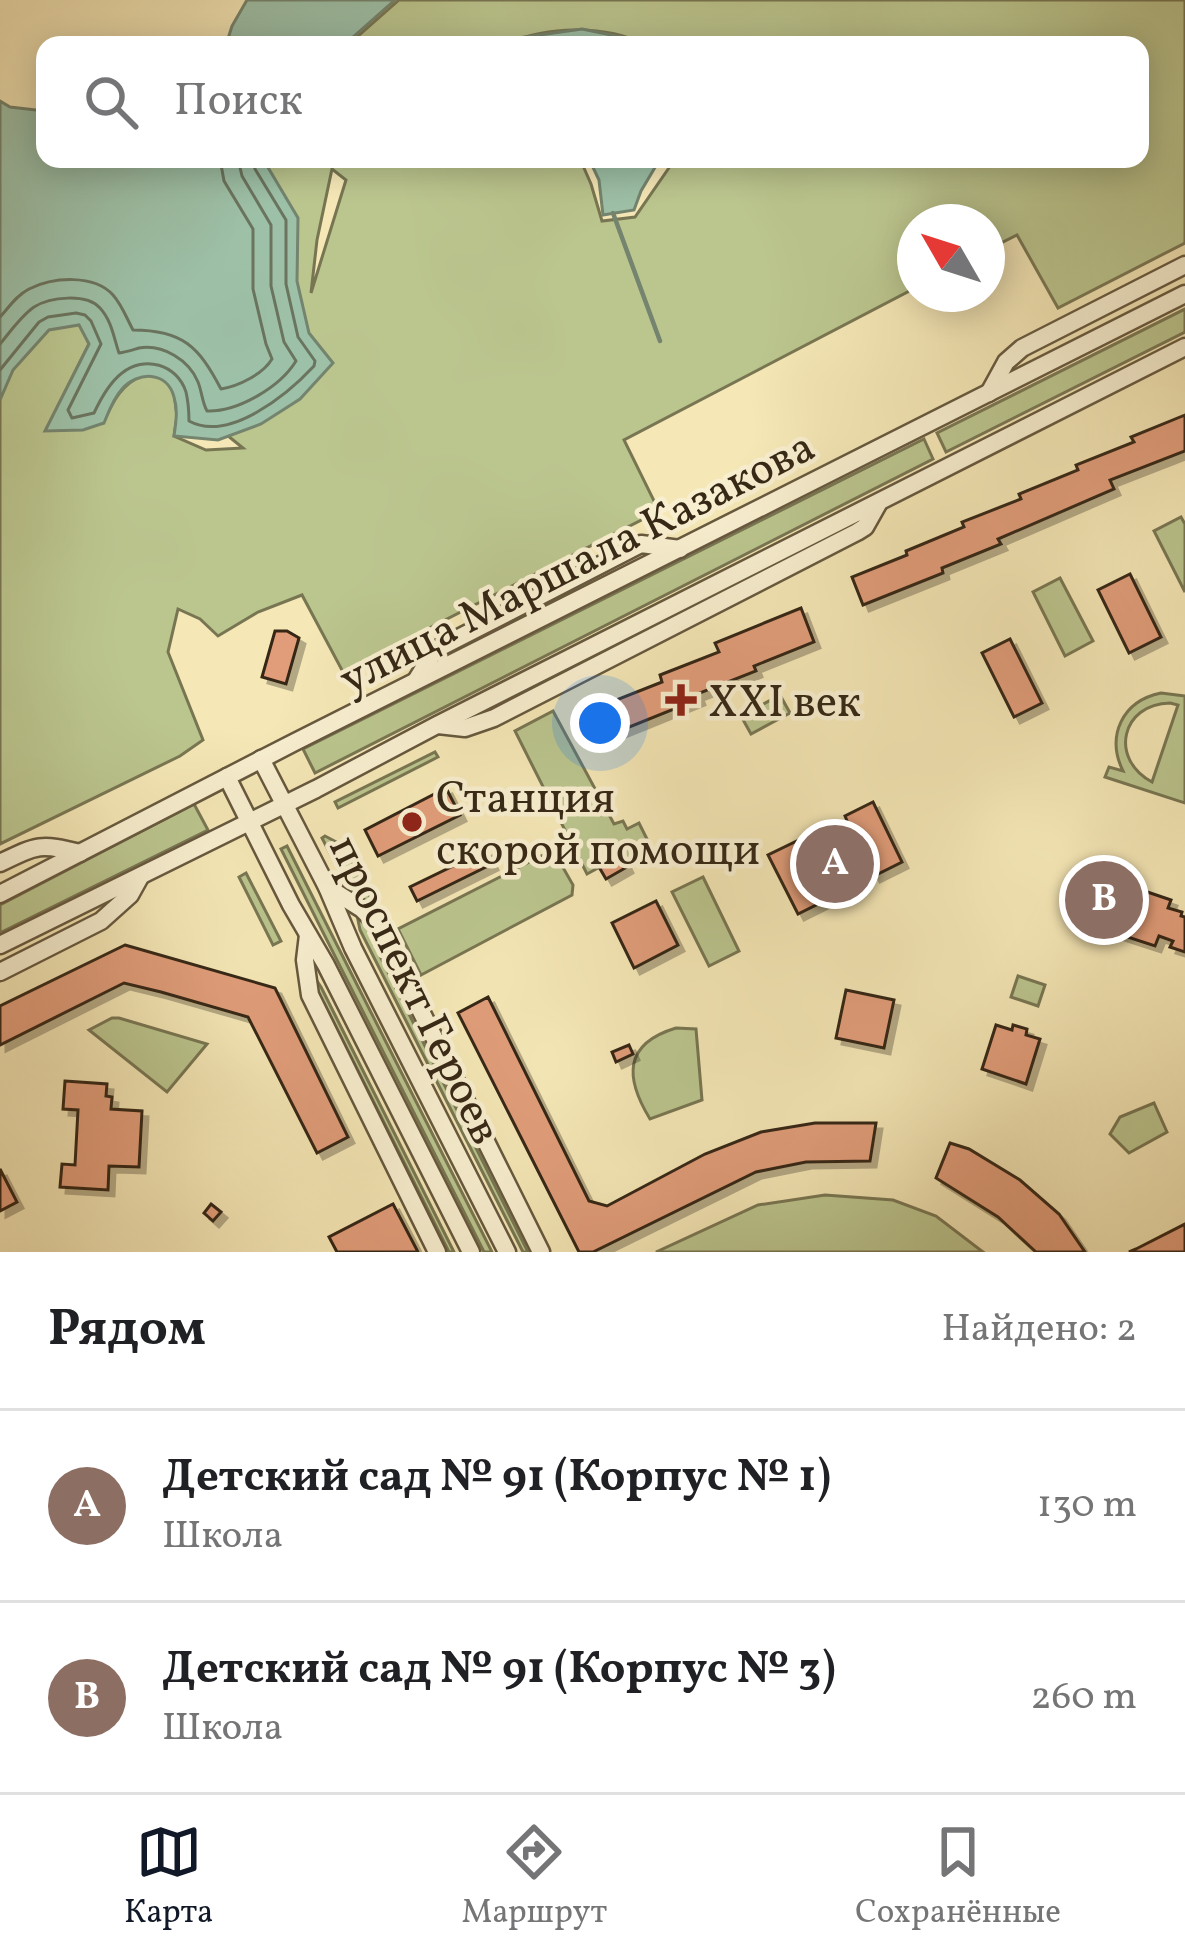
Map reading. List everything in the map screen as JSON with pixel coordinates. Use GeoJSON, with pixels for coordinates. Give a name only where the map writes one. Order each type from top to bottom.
{"type":"FeatureCollection","features":[{"type":"Feature","properties":{"kind":"street"},"geometry":{"type":"LineString","coordinates":[[988,394],[1006,362],[1022,348],[1185,266]]}},
{"type":"Feature","properties":{"kind":"street","name":"улица Маршала Казакова"},"geometry":{"type":"LineString","coordinates":[[0,893],[415,683],[435,650],[641,544],[681,550],[1185,294]]}},
{"type":"Feature","properties":{"kind":"street","name":"улица Маршала Казакова"},"geometry":{"type":"LineString","coordinates":[[0,945],[1185,347]]}},
{"type":"Feature","properties":{"kind":"street","name":"проспект Героев"},"geometry":{"type":"LineString","coordinates":[[261,759],[507,1252]]}},
{"type":"Feature","properties":{"kind":"street","name":"проспект Героев"},"geometry":{"type":"LineString","coordinates":[[227,777],[471,1252]]}},
{"type":"Feature","properties":{"kind":"street"},"geometry":{"type":"LineString","coordinates":[[0,863],[47,845],[80,853]]}},
{"type":"Feature","properties":{"kind":"street"},"geometry":{"type":"LineString","coordinates":[[0,972],[101,921],[130,895],[142,874]]}},
{"type":"Feature","properties":{"kind":"street"},"geometry":{"type":"LineString","coordinates":[[327,886],[378,925],[541,1252]]}},
{"type":"Feature","properties":{"kind":"street"},"geometry":{"type":"LineString","coordinates":[[308,934],[305,978],[310,995],[437,1252]]}},
{"type":"Feature","properties":{"kind":"shaded area"},"geometry":{"type":"Polygon","coordinates":[[[399,0],[1185,0],[1185,243],[1058,308],[1017,235],[1005,241],[1005,204],[897,204],[897,297],[624,440],[659,511],[343,672],[302,595],[258,612],[218,636],[200,619],[178,609],[168,652],[203,740],[180,756],[0,844],[0,226],[202,168],[584,168],[602,221],[635,217],[669,168],[1149,168],[1149,36],[623,36],[556,31],[531,36],[358,36],[399,0]],[[332,169],[317,240],[311,293],[346,180],[332,169]],[[82,327],[89,344],[46,430],[103,423],[119,394],[144,375],[82,327]],[[174,393],[174,436],[206,450],[243,448],[174,393]]]}},
{"type":"Feature","properties":{"kind":"shaded area"},"geometry":{"type":"Polygon","coordinates":[[[1185,309],[1185,332],[946,452],[937,433],[1185,309]]]}},
{"type":"Feature","properties":{"kind":"shaded area"},"geometry":{"type":"Polygon","coordinates":[[[924,439],[933,459],[315,773],[303,749],[924,439]]]}},
{"type":"Feature","properties":{"kind":"shaded area"},"geometry":{"type":"Polygon","coordinates":[[[1181,517],[1185,524],[1185,592],[1154,531],[1181,517]]]}},
{"type":"Feature","properties":{"kind":"shaded area"},"geometry":{"type":"Polygon","coordinates":[[[1060,578],[1093,641],[1065,656],[1033,592],[1060,578]]]}},
{"type":"Feature","properties":{"kind":"shaded area"},"geometry":{"type":"Polygon","coordinates":[[[1161,693],[1185,696],[1185,803],[1105,777],[1109,767],[1123,771],[1117,733],[1127,712],[1161,693]],[[1178,705],[1153,706],[1140,713],[1126,734],[1130,760],[1152,782],[1178,705]]]}},
{"type":"Feature","properties":{"kind":"shaded area"},"geometry":{"type":"Polygon","coordinates":[[[780,695],[790,713],[751,734],[741,716],[780,695]]]}},
{"type":"Feature","properties":{"kind":"shaded area"},"geometry":{"type":"Polygon","coordinates":[[[553,711],[614,824],[623,821],[627,829],[639,823],[654,853],[627,867],[620,856],[587,874],[515,731],[553,711]]]}},
{"type":"Feature","properties":{"kind":"shaded area"},"geometry":{"type":"Polygon","coordinates":[[[435,752],[438,757],[338,808],[335,802],[435,752]]]}},
{"type":"Feature","properties":{"kind":"shaded area"},"geometry":{"type":"Polygon","coordinates":[[[194,804],[208,830],[0,933],[0,905],[194,804]]]}},
{"type":"Feature","properties":{"kind":"shaded area"},"geometry":{"type":"Polygon","coordinates":[[[325,836],[344,846],[377,910],[349,890],[325,836]]]}},
{"type":"Feature","properties":{"kind":"shaded area"},"geometry":{"type":"Polygon","coordinates":[[[287,846],[492,1252],[484,1252],[281,849],[287,846]]]}},
{"type":"Feature","properties":{"kind":"shaded area"},"geometry":{"type":"Polygon","coordinates":[[[553,850],[573,885],[572,895],[421,975],[398,929],[553,850]]]}},
{"type":"Feature","properties":{"kind":"shaded area"},"geometry":{"type":"Polygon","coordinates":[[[246,873],[281,941],[273,945],[239,877],[246,873]]]}},
{"type":"Feature","properties":{"kind":"shaded area"},"geometry":{"type":"Polygon","coordinates":[[[703,877],[739,951],[709,966],[672,892],[703,877]]]}},
{"type":"Feature","properties":{"kind":"shaded area"},"geometry":{"type":"Polygon","coordinates":[[[357,915],[372,931],[377,950],[528,1252],[523,1252],[360,930],[357,915]]]}},
{"type":"Feature","properties":{"kind":"shaded area"},"geometry":{"type":"Polygon","coordinates":[[[311,972],[454,1252],[449,1252],[324,1003],[319,1004],[311,972]]]}},
{"type":"Feature","properties":{"kind":"shaded area"},"geometry":{"type":"Polygon","coordinates":[[[1018,976],[1045,985],[1038,1006],[1011,997],[1018,976]]]}},
{"type":"Feature","properties":{"kind":"shaded area"},"geometry":{"type":"Polygon","coordinates":[[[112,1018],[207,1044],[167,1092],[89,1030],[112,1018]]]}},
{"type":"Feature","properties":{"kind":"shaded area"},"geometry":{"type":"Polygon","coordinates":[[[676,1028],[696,1029],[702,1100],[650,1119],[636,1090],[634,1064],[646,1043],[676,1028]]]}},
{"type":"Feature","properties":{"kind":"shaded area"},"geometry":{"type":"Polygon","coordinates":[[[1154,1103],[1167,1132],[1129,1153],[1110,1134],[1120,1117],[1154,1103]]]}},
{"type":"Feature","properties":{"kind":"shaded area"},"geometry":{"type":"Polygon","coordinates":[[[825,1195],[893,1200],[936,1216],[983,1252],[656,1252],[758,1205],[825,1195]]]}},
{"type":"Feature","properties":{"kind":"water"},"geometry":{"type":"Polygon","coordinates":[[[247,0],[395,0],[354,36],[229,36],[247,0]]]}},
{"type":"Feature","properties":{"kind":"water"},"geometry":{"type":"Polygon","coordinates":[[[582,29],[616,36],[532,36],[582,29]]]}},
{"type":"Feature","properties":{"kind":"water"},"geometry":{"type":"Polygon","coordinates":[[[0,101],[36,110],[36,168],[268,168],[298,218],[297,281],[309,333],[333,363],[300,399],[261,424],[218,440],[174,436],[174,397],[165,382],[151,376],[122,389],[104,423],[83,430],[45,431],[89,344],[79,325],[49,330],[13,370],[0,400],[0,101]]]}},
{"type":"Feature","properties":{"kind":"water"},"geometry":{"type":"Polygon","coordinates":[[[593,168],[655,168],[634,210],[603,215],[593,168]]]}},
{"type":"Feature","properties":{"kind":"building"},"geometry":{"type":"Polygon","coordinates":[[[1185,415],[1185,451],[1110,480],[1114,489],[998,539],[1001,544],[942,568],[943,573],[863,605],[852,577],[907,555],[906,551],[964,527],[962,522],[1021,499],[1019,494],[1078,470],[1076,465],[1185,415]]]}},
{"type":"Feature","properties":{"kind":"building"},"geometry":{"type":"Polygon","coordinates":[[[1130,574],[1161,637],[1129,653],[1098,590],[1130,574]]]}},
{"type":"Feature","properties":{"kind":"building"},"geometry":{"type":"Polygon","coordinates":[[[801,608],[814,642],[697,694],[699,699],[617,732],[606,704],[662,682],[660,675],[719,652],[715,643],[801,608]]]}},
{"type":"Feature","properties":{"kind":"building"},"geometry":{"type":"Polygon","coordinates":[[[275,631],[299,638],[286,684],[262,677],[275,631]]]}},
{"type":"Feature","properties":{"kind":"building"},"geometry":{"type":"Polygon","coordinates":[[[1010,639],[1042,703],[1014,717],[982,653],[1010,639]]]}},
{"type":"Feature","properties":{"kind":"building","name":"Станция скорой помощи"},"geometry":{"type":"Polygon","coordinates":[[[446,788],[460,815],[378,856],[365,830],[446,788]]]}},
{"type":"Feature","properties":{"kind":"building"},"geometry":{"type":"Polygon","coordinates":[[[873,802],[902,862],[874,876],[867,862],[852,869],[857,878],[841,886],[837,879],[823,886],[830,898],[798,914],[768,855],[801,839],[804,845],[848,823],[845,816],[873,802]]]}},
{"type":"Feature","properties":{"kind":"building"},"geometry":{"type":"Polygon","coordinates":[[[486,850],[492,864],[417,901],[410,887],[486,850]]]}},
{"type":"Feature","properties":{"kind":"building"},"geometry":{"type":"Polygon","coordinates":[[[621,855],[627,867],[606,879],[599,867],[621,855]]]}},
{"type":"Feature","properties":{"kind":"building"},"geometry":{"type":"Polygon","coordinates":[[[1075,876],[1110,887],[1112,880],[1171,900],[1168,908],[1185,917],[1185,952],[1170,947],[1173,941],[1159,936],[1155,946],[1097,927],[1101,918],[1067,912],[1075,876]]]}},
{"type":"Feature","properties":{"kind":"building"},"geometry":{"type":"Polygon","coordinates":[[[656,901],[678,945],[634,968],[612,923],[656,901]]]}},
{"type":"Feature","properties":{"kind":"building"},"geometry":{"type":"Polygon","coordinates":[[[125,945],[275,988],[348,1137],[317,1153],[248,1017],[161,992],[124,983],[0,1045],[0,1006],[125,945]]]}},
{"type":"Feature","properties":{"kind":"building"},"geometry":{"type":"Polygon","coordinates":[[[846,990],[894,1000],[884,1048],[836,1038],[846,990]]]}},
{"type":"Feature","properties":{"kind":"building"},"geometry":{"type":"Polygon","coordinates":[[[488,997],[589,1201],[607,1206],[705,1154],[761,1132],[815,1123],[876,1123],[870,1161],[806,1162],[756,1172],[593,1252],[579,1252],[458,1013],[488,997]]]}},
{"type":"Feature","properties":{"kind":"building"},"geometry":{"type":"Polygon","coordinates":[[[996,1025],[1027,1029],[1026,1035],[1040,1039],[1026,1084],[982,1069],[996,1025]]]}},
{"type":"Feature","properties":{"kind":"building"},"geometry":{"type":"Polygon","coordinates":[[[629,1045],[633,1054],[616,1062],[612,1052],[629,1045]]]}},
{"type":"Feature","properties":{"kind":"building"},"geometry":{"type":"Polygon","coordinates":[[[65,1081],[107,1084],[111,1109],[142,1111],[139,1167],[109,1166],[108,1190],[60,1187],[62,1164],[75,1165],[78,1110],[63,1109],[65,1081]]]}},
{"type":"Feature","properties":{"kind":"building"},"geometry":{"type":"Polygon","coordinates":[[[950,1143],[1020,1180],[1059,1214],[1085,1252],[1036,1252],[998,1217],[936,1178],[950,1143]]]}},
{"type":"Feature","properties":{"kind":"building"},"geometry":{"type":"Polygon","coordinates":[[[0,1169],[17,1202],[0,1211],[0,1169]]]}},
{"type":"Feature","properties":{"kind":"building"},"geometry":{"type":"Polygon","coordinates":[[[211,1204],[221,1212],[213,1221],[204,1213],[211,1204]]]}},
{"type":"Feature","properties":{"kind":"building"},"geometry":{"type":"Polygon","coordinates":[[[393,1204],[418,1252],[337,1252],[329,1237],[393,1204]]]}},
{"type":"Feature","properties":{"kind":"building"},"geometry":{"type":"Polygon","coordinates":[[[1185,1224],[1185,1252],[1129,1252],[1136,1249],[1185,1224]]]}},
{"type":"Feature","properties":{"kind":"waterway"},"geometry":{"type":"LineString","coordinates":[[613,213],[660,341]]}},
{"type":"Feature","properties":{"kind":"place","name":"XXI век"},"geometry":{"type":"Point","coordinates":[681,700]}},
{"type":"Feature","properties":{"kind":"place","name":"Станция скорой помощи"},"geometry":{"type":"Point","coordinates":[412,822]}},
{"type":"Feature","properties":{"kind":"place","name":"Детский сад № 91 (Корпус № 1)"},"geometry":{"type":"Point","coordinates":[835,864]}},
{"type":"Feature","properties":{"kind":"place","name":"Детский сад № 91 (Корпус № 3)"},"geometry":{"type":"Point","coordinates":[1104,900]}}]}
